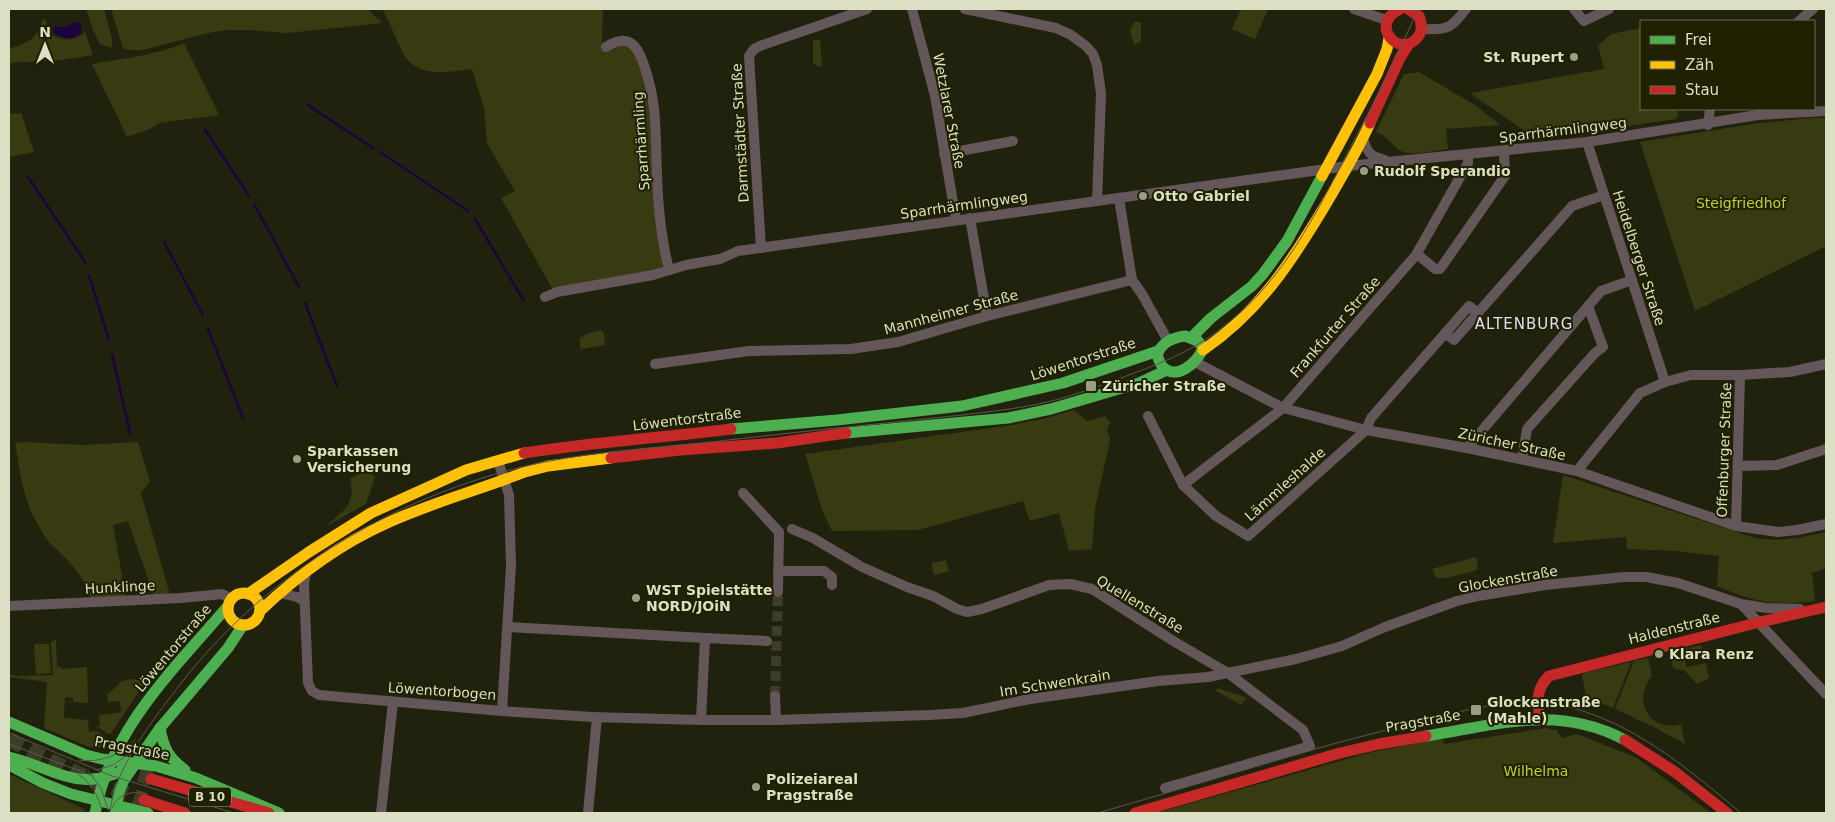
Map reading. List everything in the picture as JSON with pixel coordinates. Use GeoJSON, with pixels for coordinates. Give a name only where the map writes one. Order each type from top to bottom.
{"type":"FeatureCollection","features":[{"type":"Feature","properties":{"kind":"main road"},"geometry":{"type":"LineString","coordinates":[[1404,9],[1419,16],[1422,29],[1417,39],[1408,44],[1397,44],[1389,38],[1385,30],[1386,20],[1393,12],[1404,9]]}},
{"type":"Feature","properties":{"kind":"main road"},"geometry":{"type":"LineString","coordinates":[[1168,341],[1178,337],[1192,336],[1213,316],[1245,292],[1263,274],[1304,212],[1377,72],[1386,52],[1389,38]]}},
{"type":"Feature","properties":{"kind":"main road"},"geometry":{"type":"LineString","coordinates":[[1203,350],[1234,327],[1272,287],[1301,246],[1363,139],[1408,44]]}},
{"type":"Feature","properties":{"kind":"main road"},"geometry":{"type":"LineString","coordinates":[[116,808],[124,780],[160,728],[228,648],[243,625],[254,621],[260,611],[306,572],[335,552],[387,523],[526,472],[548,466],[680,450],[777,443],[844,434],[1008,418],[1068,404],[1139,383],[1168,370],[1181,370],[1196,363],[1201,358],[1203,350],[1201,343],[1192,336]]}},
{"type":"Feature","properties":{"kind":"main road","name":"Löwentorstraße"},"geometry":{"type":"LineString","coordinates":[[95,813],[110,760],[125,733],[159,684],[236,595],[248,594],[254,591],[321,543],[371,514],[458,473],[524,453],[583,444],[661,438],[766,425],[837,420],[962,406],[1063,383],[1158,351],[1168,341]]}},
{"type":"Feature","properties":{"kind":"main road","name":"Löwentorstraße"},"geometry":{"type":"LineString","coordinates":[[1158,351],[1157,355],[1160,364],[1168,370]]}},
{"type":"Feature","properties":{"kind":"main road"},"geometry":{"type":"LineString","coordinates":[[248,594],[256,599],[260,611]]}},
{"type":"Feature","properties":{"kind":"main road","name":"Löwentorstraße"},"geometry":{"type":"LineString","coordinates":[[230,602],[228,613],[232,620],[239,625],[243,625]]}},
{"type":"Feature","properties":{"kind":"main road","name":"Haldenstraße"},"geometry":{"type":"LineString","coordinates":[[1540,718],[1537,692],[1544,681],[1554,675],[1821,608]]}},
{"type":"Feature","properties":{"kind":"main road","name":"Pragstraße"},"geometry":{"type":"LineString","coordinates":[[1135,813],[1377,744],[1540,718],[1561,719],[1594,726],[1628,742],[1692,783],[1727,813]]}},
{"type":"Feature","properties":{"kind":"main road","name":"Pragstraße"},"geometry":{"type":"LineString","coordinates":[[9,722],[95,758],[156,766],[196,778],[279,813]]}},
{"type":"Feature","properties":{"kind":"main road"},"geometry":{"type":"LineString","coordinates":[[160,728],[165,750],[171,760],[196,778]]}},
{"type":"Feature","properties":{"kind":"main road"},"geometry":{"type":"LineString","coordinates":[[9,757],[70,778],[86,781],[105,777],[137,763]]}},
{"type":"Feature","properties":{"kind":"main road"},"geometry":{"type":"LineString","coordinates":[[95,758],[105,777],[116,808]]}},
{"type":"Feature","properties":{"kind":"main road"},"geometry":{"type":"LineString","coordinates":[[9,765],[42,782],[75,795],[99,799],[116,808],[148,813]]}},
{"type":"Feature","properties":{"kind":"main road","name":"Pragstraße"},"geometry":{"type":"LineString","coordinates":[[152,779],[269,813]]}},
{"type":"Feature","properties":{"kind":"main road","name":"B 10"},"geometry":{"type":"LineString","coordinates":[[144,800],[185,813]]}},
{"type":"Feature","properties":{"kind":"street","name":"Darmstädter Straße"},"geometry":{"type":"LineString","coordinates":[[761,248],[749,56],[754,49],[760,46],[867,9]]}},
{"type":"Feature","properties":{"kind":"street","name":"Wetzlarer Straße"},"geometry":{"type":"LineString","coordinates":[[912,9],[935,96],[956,220]]}},
{"type":"Feature","properties":{"kind":"street"},"geometry":{"type":"LineString","coordinates":[[965,9],[1056,28],[1071,35],[1093,54],[1097,65],[1101,94],[1097,200]]}},
{"type":"Feature","properties":{"kind":"street"},"geometry":{"type":"LineString","coordinates":[[1422,29],[1442,29],[1451,26],[1466,9]]}},
{"type":"Feature","properties":{"kind":"street"},"geometry":{"type":"LineString","coordinates":[[1574,9],[1584,21],[1608,9]]}},
{"type":"Feature","properties":{"kind":"street"},"geometry":{"type":"LineString","coordinates":[[1800,20],[1813,9]]}},
{"type":"Feature","properties":{"kind":"street"},"geometry":{"type":"LineString","coordinates":[[1357,10],[1386,20]]}},
{"type":"Feature","properties":{"kind":"street","name":"Sparrhärmling"},"geometry":{"type":"LineString","coordinates":[[606,47],[615,42],[626,41],[634,44],[639,50],[647,73],[654,98],[656,175],[664,248],[669,269]]}},
{"type":"Feature","properties":{"kind":"street"},"geometry":{"type":"LineString","coordinates":[[1708,124],[1710,110]]}},
{"type":"Feature","properties":{"kind":"street","name":"Sparrhärmlingweg"},"geometry":{"type":"LineString","coordinates":[[545,297],[557,292],[720,259],[738,251],[1348,166],[1504,152],[1587,142],[1758,116],[1826,111]]}},
{"type":"Feature","properties":{"kind":"street","name":"Sparrhärmlingweg"},"geometry":{"type":"LineString","coordinates":[[1363,139],[1373,157],[1391,162]]}},
{"type":"Feature","properties":{"kind":"street"},"geometry":{"type":"LineString","coordinates":[[944,154],[1013,141]]}},
{"type":"Feature","properties":{"kind":"street","name":"Heidelberger Straße"},"geometry":{"type":"LineString","coordinates":[[1587,142],[1665,382]]}},
{"type":"Feature","properties":{"kind":"street"},"geometry":{"type":"LineString","coordinates":[[1417,254],[1435,269],[1440,269],[1505,176],[1504,152]]}},
{"type":"Feature","properties":{"kind":"street","name":"Frankfurter Straße"},"geometry":{"type":"LineString","coordinates":[[1184,485],[1283,408],[1417,254],[1468,163],[1468,155]]}},
{"type":"Feature","properties":{"kind":"street","name":"Lämmleshalde"},"geometry":{"type":"LineString","coordinates":[[1148,416],[1184,485],[1216,516],[1248,536],[1366,430],[1371,418],[1469,306],[1478,313],[1572,206],[1604,196]]}},
{"type":"Feature","properties":{"kind":"street"},"geometry":{"type":"LineString","coordinates":[[1119,198],[1132,280],[1168,341]]}},
{"type":"Feature","properties":{"kind":"street"},"geometry":{"type":"LineString","coordinates":[[970,218],[987,316]]}},
{"type":"Feature","properties":{"kind":"street","name":"Mannheimer Straße"},"geometry":{"type":"LineString","coordinates":[[655,364],[748,351],[851,349],[898,342],[987,316],[1132,280]]}},
{"type":"Feature","properties":{"kind":"street"},"geometry":{"type":"LineString","coordinates":[[1467,448],[1601,291],[1632,280]]}},
{"type":"Feature","properties":{"kind":"street"},"geometry":{"type":"LineString","coordinates":[[1522,459],[1527,430],[1603,347],[1588,306]]}},
{"type":"Feature","properties":{"kind":"street","name":"Züricher Straße"},"geometry":{"type":"LineString","coordinates":[[1196,363],[1283,408],[1366,430],[1467,448],[1577,471],[1736,526],[1778,532],[1826,524]]}},
{"type":"Feature","properties":{"kind":"street"},"geometry":{"type":"LineString","coordinates":[[1577,471],[1640,393],[1665,382],[1691,375],[1790,372],[1826,364]]}},
{"type":"Feature","properties":{"kind":"street","name":"Offenburger Straße"},"geometry":{"type":"LineString","coordinates":[[1736,526],[1740,375]]}},
{"type":"Feature","properties":{"kind":"street"},"geometry":{"type":"LineString","coordinates":[[1738,466],[1778,465],[1826,449]]}},
{"type":"Feature","properties":{"kind":"street","name":"Löwentorbogen"},"geometry":{"type":"LineString","coordinates":[[306,572],[304,578],[304,602],[308,683],[312,691],[320,695],[502,711],[511,566],[509,502],[505,480],[498,461]]}},
{"type":"Feature","properties":{"kind":"street"},"geometry":{"type":"LineString","coordinates":[[743,493],[779,532],[778,592]]}},
{"type":"Feature","properties":{"kind":"street","name":"Quellenstraße"},"geometry":{"type":"LineString","coordinates":[[792,529],[813,538],[862,567],[906,587],[934,596],[966,612],[982,609],[1049,585],[1070,584],[1092,588],[1175,642],[1228,673],[1303,730],[1310,746],[1165,788]]}},
{"type":"Feature","properties":{"kind":"street"},"geometry":{"type":"LineString","coordinates":[[778,570],[824,571],[832,577],[832,585]]}},
{"type":"Feature","properties":{"kind":"street","name":"Glockenstraße"},"geometry":{"type":"LineString","coordinates":[[1228,673],[1296,659],[1342,646],[1385,627],[1457,602],[1486,594],[1545,585],[1610,578],[1646,577],[1678,583],[1741,604],[1766,608],[1821,608]]}},
{"type":"Feature","properties":{"kind":"street"},"geometry":{"type":"LineString","coordinates":[[280,593],[297,596],[304,602]]}},
{"type":"Feature","properties":{"kind":"street","name":"Hunklinge"},"geometry":{"type":"LineString","coordinates":[[9,606],[172,599],[222,594],[230,602]]}},
{"type":"Feature","properties":{"kind":"street"},"geometry":{"type":"LineString","coordinates":[[1741,604],[1756,623],[1826,694]]}},
{"type":"Feature","properties":{"kind":"street"},"geometry":{"type":"LineString","coordinates":[[508,627],[767,641]]}},
{"type":"Feature","properties":{"kind":"street"},"geometry":{"type":"LineString","coordinates":[[502,711],[597,717],[701,720],[705,638]]}},
{"type":"Feature","properties":{"kind":"street","name":"Im Schwenkrain"},"geometry":{"type":"LineString","coordinates":[[701,720],[776,720],[963,713],[1030,700],[1158,681],[1208,677],[1228,673]]}},
{"type":"Feature","properties":{"kind":"street"},"geometry":{"type":"LineString","coordinates":[[775,696],[776,720]]}},
{"type":"Feature","properties":{"kind":"street"},"geometry":{"type":"LineString","coordinates":[[381,813],[393,702]]}},
{"type":"Feature","properties":{"kind":"street"},"geometry":{"type":"LineString","coordinates":[[588,813],[597,717]]}},
{"type":"Feature","properties":{"kind":"green space"},"geometry":{"type":"Polygon","coordinates":[[[86,9],[104,9],[112,39],[112,48],[100,44],[86,9]]]}},
{"type":"Feature","properties":{"kind":"green space"},"geometry":{"type":"Polygon","coordinates":[[[111,9],[367,9],[382,23],[288,33],[228,30],[208,33],[143,50],[128,50],[123,48],[111,9]]]}},
{"type":"Feature","properties":{"kind":"green space"},"geometry":{"type":"Polygon","coordinates":[[[382,9],[603,9],[602,42],[629,45],[637,51],[652,99],[658,223],[663,268],[553,290],[501,198],[515,191],[487,143],[484,108],[472,69],[432,72],[415,66],[402,51],[382,9]]]}},
{"type":"Feature","properties":{"kind":"green space"},"geometry":{"type":"Polygon","coordinates":[[[1241,9],[1268,9],[1255,39],[1232,29],[1241,9]]]}},
{"type":"Feature","properties":{"kind":"green space"},"geometry":{"type":"Polygon","coordinates":[[[46,19],[47,31],[61,39],[76,38],[85,32],[93,55],[62,60],[9,63],[9,49],[30,40],[38,32],[42,20],[46,19]]]}},
{"type":"Feature","properties":{"kind":"green space"},"geometry":{"type":"Polygon","coordinates":[[[1134,22],[1141,22],[1141,41],[1134,45],[1130,31],[1134,22]]]}},
{"type":"Feature","properties":{"kind":"green space"},"geometry":{"type":"Polygon","coordinates":[[[1640,28],[1640,110],[1677,110],[1676,119],[1622,127],[1534,135],[1529,134],[1470,93],[1604,69],[1598,46],[1611,34],[1640,28]]]}},
{"type":"Feature","properties":{"kind":"green space"},"geometry":{"type":"Polygon","coordinates":[[[813,40],[820,40],[822,67],[813,64],[813,40]]]}},
{"type":"Feature","properties":{"kind":"green space"},"geometry":{"type":"Polygon","coordinates":[[[184,43],[219,115],[159,123],[150,129],[127,137],[92,64],[150,54],[184,43]]]}},
{"type":"Feature","properties":{"kind":"green space"},"geometry":{"type":"Polygon","coordinates":[[[1419,72],[1475,105],[1500,125],[1446,129],[1448,149],[1408,153],[1398,149],[1385,137],[1376,132],[1404,74],[1419,72]]]}},
{"type":"Feature","properties":{"kind":"green space"},"geometry":{"type":"Polygon","coordinates":[[[21,113],[34,152],[9,157],[9,114],[21,113]]]}},
{"type":"Feature","properties":{"kind":"green space","name":"Steigfriedhof"},"geometry":{"type":"Polygon","coordinates":[[[1826,118],[1826,246],[1695,311],[1640,142],[1752,124],[1826,118]]]}},
{"type":"Feature","properties":{"kind":"green space"},"geometry":{"type":"Polygon","coordinates":[[[601,330],[604,333],[605,345],[580,349],[580,338],[601,330]]]}},
{"type":"Feature","properties":{"kind":"green space"},"geometry":{"type":"Polygon","coordinates":[[[1074,410],[1087,421],[1105,416],[1110,422],[1107,429],[1110,440],[1095,509],[1092,549],[1069,551],[1059,513],[1030,521],[1023,501],[918,530],[832,531],[822,510],[805,454],[1011,425],[1047,418],[1074,410]]]}},
{"type":"Feature","properties":{"kind":"green space"},"geometry":{"type":"Polygon","coordinates":[[[138,442],[150,481],[141,493],[170,595],[154,596],[128,521],[113,525],[126,598],[91,600],[89,592],[80,576],[47,540],[29,506],[15,443],[84,445],[138,442]]]}},
{"type":"Feature","properties":{"kind":"green space"},"geometry":{"type":"Polygon","coordinates":[[[367,471],[375,477],[366,504],[325,527],[343,511],[350,501],[350,478],[367,471]]]}},
{"type":"Feature","properties":{"kind":"green space"},"geometry":{"type":"Polygon","coordinates":[[[1563,475],[1755,538],[1791,539],[1826,532],[1826,568],[1812,573],[1815,601],[1776,603],[1742,596],[1717,586],[1719,556],[1677,551],[1627,549],[1626,537],[1553,543],[1563,475]]]}},
{"type":"Feature","properties":{"kind":"green space"},"geometry":{"type":"Polygon","coordinates":[[[1476,557],[1478,568],[1475,571],[1446,578],[1436,578],[1432,569],[1476,557]]]}},
{"type":"Feature","properties":{"kind":"green space"},"geometry":{"type":"Polygon","coordinates":[[[946,560],[949,571],[934,575],[931,563],[946,560]]]}},
{"type":"Feature","properties":{"kind":"green space"},"geometry":{"type":"Polygon","coordinates":[[[56,639],[57,667],[61,667],[61,669],[87,667],[88,703],[73,702],[73,698],[65,697],[64,718],[88,720],[89,732],[97,731],[107,739],[99,748],[89,747],[44,728],[47,682],[9,677],[9,674],[16,676],[53,675],[51,643],[56,639]]]}},
{"type":"Feature","properties":{"kind":"green space"},"geometry":{"type":"Polygon","coordinates":[[[34,644],[49,644],[51,673],[36,674],[34,644]]]}},
{"type":"Feature","properties":{"kind":"green space"},"geometry":{"type":"Polygon","coordinates":[[[1701,645],[1704,657],[1685,661],[1687,667],[1706,663],[1709,678],[1697,684],[1685,671],[1673,668],[1670,652],[1701,645]]]}},
{"type":"Feature","properties":{"kind":"green space"},"geometry":{"type":"Polygon","coordinates":[[[1648,658],[1652,676],[1646,685],[1644,695],[1644,704],[1647,712],[1652,719],[1660,724],[1670,726],[1681,724],[1685,744],[1615,709],[1634,661],[1648,658]]]}},
{"type":"Feature","properties":{"kind":"green space"},"geometry":{"type":"Polygon","coordinates":[[[1631,662],[1613,708],[1586,697],[1582,675],[1584,673],[1631,662]]]}},
{"type":"Feature","properties":{"kind":"green space"},"geometry":{"type":"Polygon","coordinates":[[[130,679],[146,681],[110,735],[96,726],[100,726],[99,715],[121,712],[120,701],[108,702],[107,695],[122,681],[130,679]]]}},
{"type":"Feature","properties":{"kind":"green space"},"geometry":{"type":"Polygon","coordinates":[[[1218,688],[1247,698],[1241,705],[1216,691],[1218,688]]]}},
{"type":"Feature","properties":{"kind":"green space","name":"Wilhelma"},"geometry":{"type":"Polygon","coordinates":[[[1546,728],[1556,730],[1562,738],[1577,734],[1637,758],[1711,813],[1156,813],[1368,753],[1442,738],[1444,744],[1546,728]]]}},
{"type":"Feature","properties":{"kind":"green space"},"geometry":{"type":"Polygon","coordinates":[[[9,774],[82,808],[86,813],[9,813],[9,774]]]}},
{"type":"Feature","properties":{"kind":"shaded area"},"geometry":{"type":"Polygon","coordinates":[[[75,22],[80,23],[82,31],[72,38],[60,36],[53,32],[55,27],[67,27],[75,22]]]}},
{"type":"Feature","properties":{"kind":"waterway"},"geometry":{"type":"LineString","coordinates":[[308,105],[373,148]]}},
{"type":"Feature","properties":{"kind":"waterway"},"geometry":{"type":"LineString","coordinates":[[205,130],[249,196]]}},
{"type":"Feature","properties":{"kind":"waterway"},"geometry":{"type":"LineString","coordinates":[[380,152],[468,211]]}},
{"type":"Feature","properties":{"kind":"waterway"},"geometry":{"type":"LineString","coordinates":[[28,177],[85,262]]}},
{"type":"Feature","properties":{"kind":"waterway"},"geometry":{"type":"LineString","coordinates":[[254,204],[299,287]]}},
{"type":"Feature","properties":{"kind":"waterway"},"geometry":{"type":"LineString","coordinates":[[475,219],[524,301]]}},
{"type":"Feature","properties":{"kind":"waterway"},"geometry":{"type":"LineString","coordinates":[[164,242],[203,315]]}},
{"type":"Feature","properties":{"kind":"waterway"},"geometry":{"type":"LineString","coordinates":[[89,275],[109,340]]}},
{"type":"Feature","properties":{"kind":"waterway"},"geometry":{"type":"LineString","coordinates":[[305,303],[337,386]]}},
{"type":"Feature","properties":{"kind":"waterway"},"geometry":{"type":"LineString","coordinates":[[208,329],[243,418]]}},
{"type":"Feature","properties":{"kind":"waterway"},"geometry":{"type":"LineString","coordinates":[[112,354],[130,433]]}},
{"type":"Feature","properties":{"kind":"tunnel"},"geometry":{"type":"LineString","coordinates":[[775,696],[778,592]]}},
{"type":"Feature","properties":{"kind":"tunnel"},"geometry":{"type":"LineString","coordinates":[[9,739],[75,772],[144,800]]}},
{"type":"Feature","properties":{"kind":"tunnel"},"geometry":{"type":"LineString","coordinates":[[118,766],[151,779]]}},
{"type":"Feature","properties":{"kind":"tram line"},"geometry":{"type":"LineString","coordinates":[[110,813],[119,778],[137,744],[182,682],[217,641],[256,604],[299,570],[344,540],[392,514],[442,492],[493,475],[545,462],[586,455],[962,415],[1035,405],[1106,384],[1183,353],[1205,340],[1247,307],[1281,267],[1296,245],[1367,117],[1418,9]]}},
{"type":"Feature","properties":{"kind":"tram line"},"geometry":{"type":"LineString","coordinates":[[1098,813],[1293,755],[1368,735],[1476,708],[1518,703],[1559,705],[1603,718],[1666,754],[1741,813]]}},
{"type":"Feature","properties":{"kind":"tram line"},"geometry":{"type":"LineString","coordinates":[[9,733],[112,776],[234,813]]}},
{"type":"Feature","properties":{"kind":"tram line"},"geometry":{"type":"LineString","coordinates":[[79,760],[87,761],[110,757],[123,750],[135,740]]}},
{"type":"Feature","properties":{"kind":"tram line"},"geometry":{"type":"LineString","coordinates":[[9,744],[93,776]]}},
{"type":"Feature","properties":{"kind":"tram line"},"geometry":{"type":"LineString","coordinates":[[96,770],[113,765],[129,754]]}},
{"type":"Feature","properties":{"kind":"tram line"},"geometry":{"type":"LineString","coordinates":[[88,771],[101,788],[108,810]]}},
{"type":"Feature","properties":{"kind":"tram line"},"geometry":{"type":"LineString","coordinates":[[78,774],[93,789],[101,808]]}},
{"type":"Feature","properties":{"kind":"tram line"},"geometry":{"type":"LineString","coordinates":[[112,808],[118,799],[127,794],[148,794]]}},
{"type":"Feature","properties":{"kind":"traffic: fast"},"geometry":{"type":"LineString","coordinates":[[1192,337],[1211,318],[1252,286],[1263,274],[1287,241],[1322,176]]}},
{"type":"Feature","properties":{"kind":"traffic: fast"},"geometry":{"type":"LineString","coordinates":[[1185,336],[1198,341],[1203,348],[1200,354],[1186,369],[1173,372],[1167,370],[1158,359],[1159,351],[1168,341],[1185,336]]}},
{"type":"Feature","properties":{"kind":"traffic: fast"},"geometry":{"type":"LineString","coordinates":[[731,429],[837,420],[962,406],[1063,383],[1158,351]]}},
{"type":"Feature","properties":{"kind":"traffic: fast"},"geometry":{"type":"LineString","coordinates":[[846,433],[1008,418],[1051,409],[1139,383],[1167,370]]}},
{"type":"Feature","properties":{"kind":"traffic: fast"},"geometry":{"type":"LineString","coordinates":[[95,813],[103,782],[115,754],[130,727],[166,677],[228,606]]}},
{"type":"Feature","properties":{"kind":"traffic: fast"},"geometry":{"type":"LineString","coordinates":[[115,813],[119,792],[124,780],[160,728],[228,648],[243,625]]}},
{"type":"Feature","properties":{"kind":"traffic: fast"},"geometry":{"type":"LineString","coordinates":[[1426,736],[1502,723],[1526,720],[1551,720],[1600,729],[1625,740]]}},
{"type":"Feature","properties":{"kind":"traffic: fast"},"geometry":{"type":"LineString","coordinates":[[9,722],[86,755],[156,766],[196,778],[279,813]]}},
{"type":"Feature","properties":{"kind":"traffic: fast"},"geometry":{"type":"LineString","coordinates":[[160,728],[163,742],[168,752],[174,761],[185,770]]}},
{"type":"Feature","properties":{"kind":"traffic: fast"},"geometry":{"type":"LineString","coordinates":[[9,757],[56,773],[83,779],[98,779],[132,766]]}},
{"type":"Feature","properties":{"kind":"traffic: fast"},"geometry":{"type":"LineString","coordinates":[[9,765],[43,783],[71,794],[148,813]]}},
{"type":"Feature","properties":{"kind":"traffic: slow"},"geometry":{"type":"LineString","coordinates":[[1322,176],[1377,74],[1387,49],[1389,38]]}},
{"type":"Feature","properties":{"kind":"traffic: slow"},"geometry":{"type":"LineString","coordinates":[[1203,350],[1223,335],[1258,302],[1287,265],[1326,204],[1370,123]]}},
{"type":"Feature","properties":{"kind":"traffic: slow"},"geometry":{"type":"LineString","coordinates":[[248,594],[309,552],[371,513],[466,470],[524,453]]}},
{"type":"Feature","properties":{"kind":"traffic: slow"},"geometry":{"type":"LineString","coordinates":[[260,611],[319,562],[368,532],[402,516],[525,472],[548,466],[611,458]]}},
{"type":"Feature","properties":{"kind":"traffic: slow"},"geometry":{"type":"LineString","coordinates":[[244,593],[250,594],[255,598],[259,603],[260,609],[259,615],[255,620],[250,624],[244,625],[238,624],[233,620],[229,615],[228,609],[229,603],[233,598],[238,594],[244,593]]}},
{"type":"Feature","properties":{"kind":"traffic: jam"},"geometry":{"type":"LineString","coordinates":[[1400,9],[1391,15],[1387,23],[1387,30],[1395,42],[1402,44],[1410,43],[1419,36],[1421,31],[1419,16],[1408,9]]}},
{"type":"Feature","properties":{"kind":"traffic: jam"},"geometry":{"type":"LineString","coordinates":[[1370,123],[1408,45]]}},
{"type":"Feature","properties":{"kind":"traffic: jam"},"geometry":{"type":"LineString","coordinates":[[524,453],[731,429]]}},
{"type":"Feature","properties":{"kind":"traffic: jam"},"geometry":{"type":"LineString","coordinates":[[611,458],[680,450],[777,443],[846,433]]}},
{"type":"Feature","properties":{"kind":"traffic: jam"},"geometry":{"type":"LineString","coordinates":[[1540,718],[1538,696],[1549,676],[1826,607]]}},
{"type":"Feature","properties":{"kind":"traffic: jam"},"geometry":{"type":"LineString","coordinates":[[1135,813],[1340,753],[1426,736]]}},
{"type":"Feature","properties":{"kind":"traffic: jam"},"geometry":{"type":"LineString","coordinates":[[1625,740],[1675,772],[1727,813]]}},
{"type":"Feature","properties":{"kind":"traffic: jam"},"geometry":{"type":"LineString","coordinates":[[151,779],[269,813]]}},
{"type":"Feature","properties":{"kind":"traffic: jam"},"geometry":{"type":"LineString","coordinates":[[144,800],[185,813]]}},
{"type":"Feature","properties":{"kind":"place","name":"St. Rupert"},"geometry":{"type":"Point","coordinates":[1574,57]}},
{"type":"Feature","properties":{"kind":"place","name":"Rudolf Sperandio"},"geometry":{"type":"Point","coordinates":[1364,171]}},
{"type":"Feature","properties":{"kind":"place","name":"Otto Gabriel"},"geometry":{"type":"Point","coordinates":[1143,196]}},
{"type":"Feature","properties":{"kind":"place","name":"Züricher Straße"},"geometry":{"type":"Point","coordinates":[1091,386]}},
{"type":"Feature","properties":{"kind":"place","name":"Sparkassen Versicherung"},"geometry":{"type":"Point","coordinates":[297,459]}},
{"type":"Feature","properties":{"kind":"place","name":"WST Spielstätte NORD/JOiN"},"geometry":{"type":"Point","coordinates":[636,598]}},
{"type":"Feature","properties":{"kind":"place","name":"Klara Renz"},"geometry":{"type":"Point","coordinates":[1659,654]}},
{"type":"Feature","properties":{"kind":"place","name":"Glockenstraße (Mahle)"},"geometry":{"type":"Point","coordinates":[1476,710]}},
{"type":"Feature","properties":{"kind":"place","name":"Polizeiareal Pragstraße"},"geometry":{"type":"Point","coordinates":[756,787]}},
{"type":"Feature","properties":{"kind":"district","name":"ALTENBURG"},"geometry":{"type":"Point","coordinates":[1524,324]}}]}
